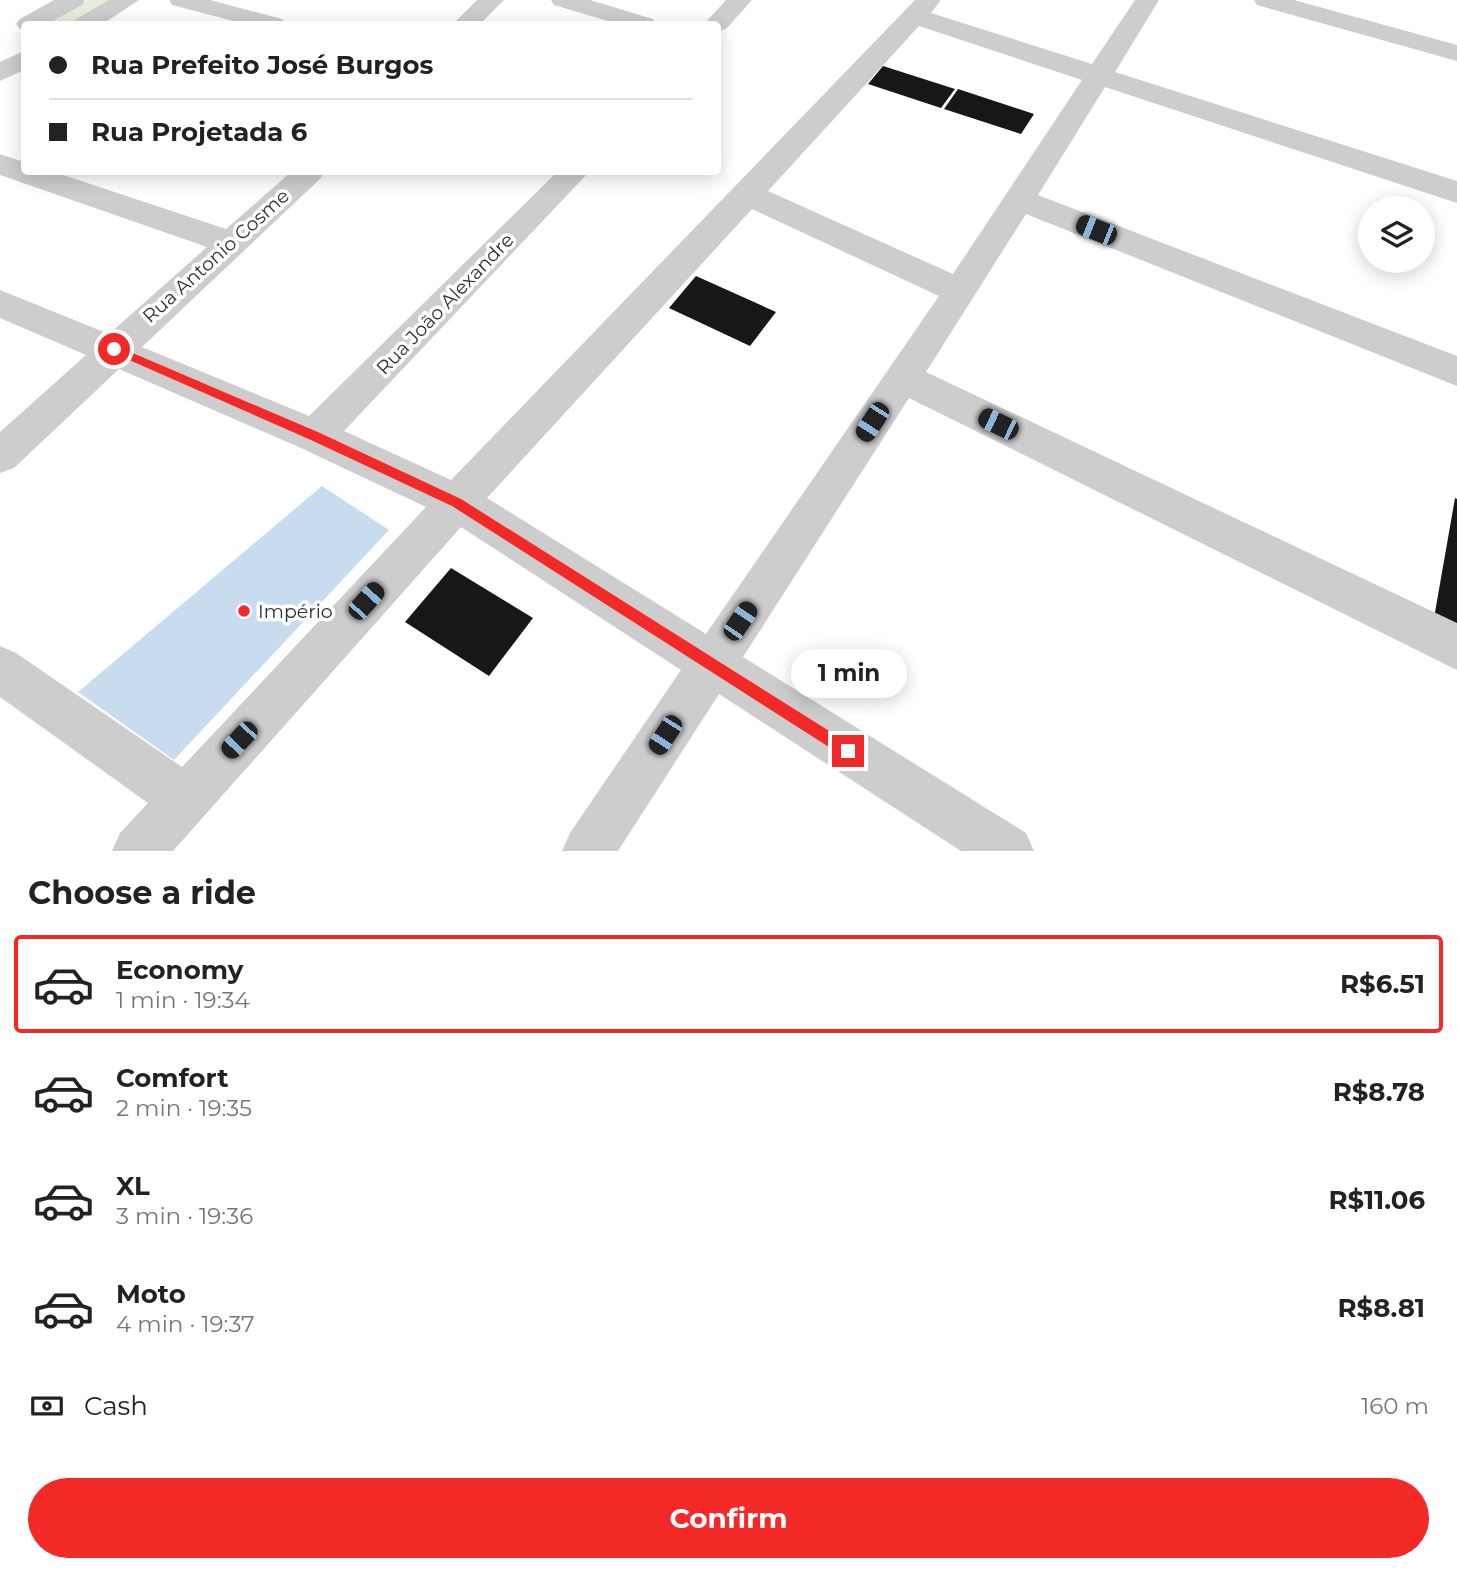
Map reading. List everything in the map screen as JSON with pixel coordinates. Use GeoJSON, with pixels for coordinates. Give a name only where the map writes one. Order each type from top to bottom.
{"type":"FeatureCollection","features":[{"type":"Feature","properties":{"kind":"street"},"geometry":{"type":"LineString","coordinates":[[35,21],[74,0]]}},
{"type":"Feature","properties":{"kind":"street"},"geometry":{"type":"LineString","coordinates":[[90,21],[127,0]]}},
{"type":"Feature","properties":{"kind":"street"},"geometry":{"type":"LineString","coordinates":[[181,0],[261,21]]}},
{"type":"Feature","properties":{"kind":"street"},"geometry":{"type":"LineString","coordinates":[[469,21],[492,0]]}},
{"type":"Feature","properties":{"kind":"street"},"geometry":{"type":"LineString","coordinates":[[562,0],[634,21]]}},
{"type":"Feature","properties":{"kind":"street"},"geometry":{"type":"LineString","coordinates":[[720,21],[740,0]]}},
{"type":"Feature","properties":{"kind":"street"},"geometry":{"type":"LineString","coordinates":[[588,851],[960,290],[1147,0]]}},
{"type":"Feature","properties":{"kind":"street"},"geometry":{"type":"LineString","coordinates":[[1266,0],[1457,53]]}},
{"type":"Feature","properties":{"kind":"street"},"geometry":{"type":"LineString","coordinates":[[138,851],[457,502],[921,8],[1098,76],[1457,192]]}},
{"type":"Feature","properties":{"kind":"street"},"geometry":{"type":"LineString","coordinates":[[0,73],[21,61]]}},
{"type":"Feature","properties":{"kind":"street"},"geometry":{"type":"LineString","coordinates":[[4,169],[21,175]]}},
{"type":"Feature","properties":{"kind":"street"},"geometry":{"type":"LineString","coordinates":[[22,175],[231,243]]}},
{"type":"Feature","properties":{"kind":"street","name":"Rua Antonio Cosme"},"geometry":{"type":"LineString","coordinates":[[2,452],[306,175]]}},
{"type":"Feature","properties":{"kind":"street","name":"Rua João Alexandre"},"geometry":{"type":"LineString","coordinates":[[316,436],[570,175]]}},
{"type":"Feature","properties":{"kind":"street"},"geometry":{"type":"LineString","coordinates":[[747,194],[960,290]]}},
{"type":"Feature","properties":{"kind":"street"},"geometry":{"type":"LineString","coordinates":[[1019,199],[1457,370]]}},
{"type":"Feature","properties":{"kind":"street"},"geometry":{"type":"LineString","coordinates":[[0,303],[316,436],[457,502],[1007,851]]}},
{"type":"Feature","properties":{"kind":"street"},"geometry":{"type":"LineString","coordinates":[[902,377],[1457,647]]}},
{"type":"Feature","properties":{"kind":"street"},"geometry":{"type":"LineString","coordinates":[[0,668],[185,799]]}},
{"type":"Feature","properties":{"kind":"green space"},"geometry":{"type":"Polygon","coordinates":[[[88,0],[112,0],[75,21],[50,21],[88,0]]]}},
{"type":"Feature","properties":{"kind":"water","name":"Império"},"geometry":{"type":"Polygon","coordinates":[[[322,486],[389,530],[174,760],[78,692],[322,486]]]}},
{"type":"Feature","properties":{"kind":"building"},"geometry":{"type":"Polygon","coordinates":[[[883,66],[955,89],[941,108],[868,84],[883,66]]]}},
{"type":"Feature","properties":{"kind":"building"},"geometry":{"type":"Polygon","coordinates":[[[958,89],[1034,114],[1021,134],[944,109],[958,89]]]}},
{"type":"Feature","properties":{"kind":"building"},"geometry":{"type":"Polygon","coordinates":[[[696,276],[776,312],[750,346],[669,308],[696,276]]]}},
{"type":"Feature","properties":{"kind":"building"},"geometry":{"type":"Polygon","coordinates":[[[1455,498],[1457,499],[1457,629],[1434,618],[1455,498]]]}},
{"type":"Feature","properties":{"kind":"building"},"geometry":{"type":"Polygon","coordinates":[[[451,568],[533,618],[489,676],[405,622],[451,568]]]}},
{"type":"Feature","properties":{"kind":"place","name":"Império"},"geometry":{"type":"Point","coordinates":[244,611]}},
{"type":"Feature","properties":{"kind":"route"},"geometry":{"type":"LineString","coordinates":[[114,349],[316,436],[457,502],[848,751]]}}]}
